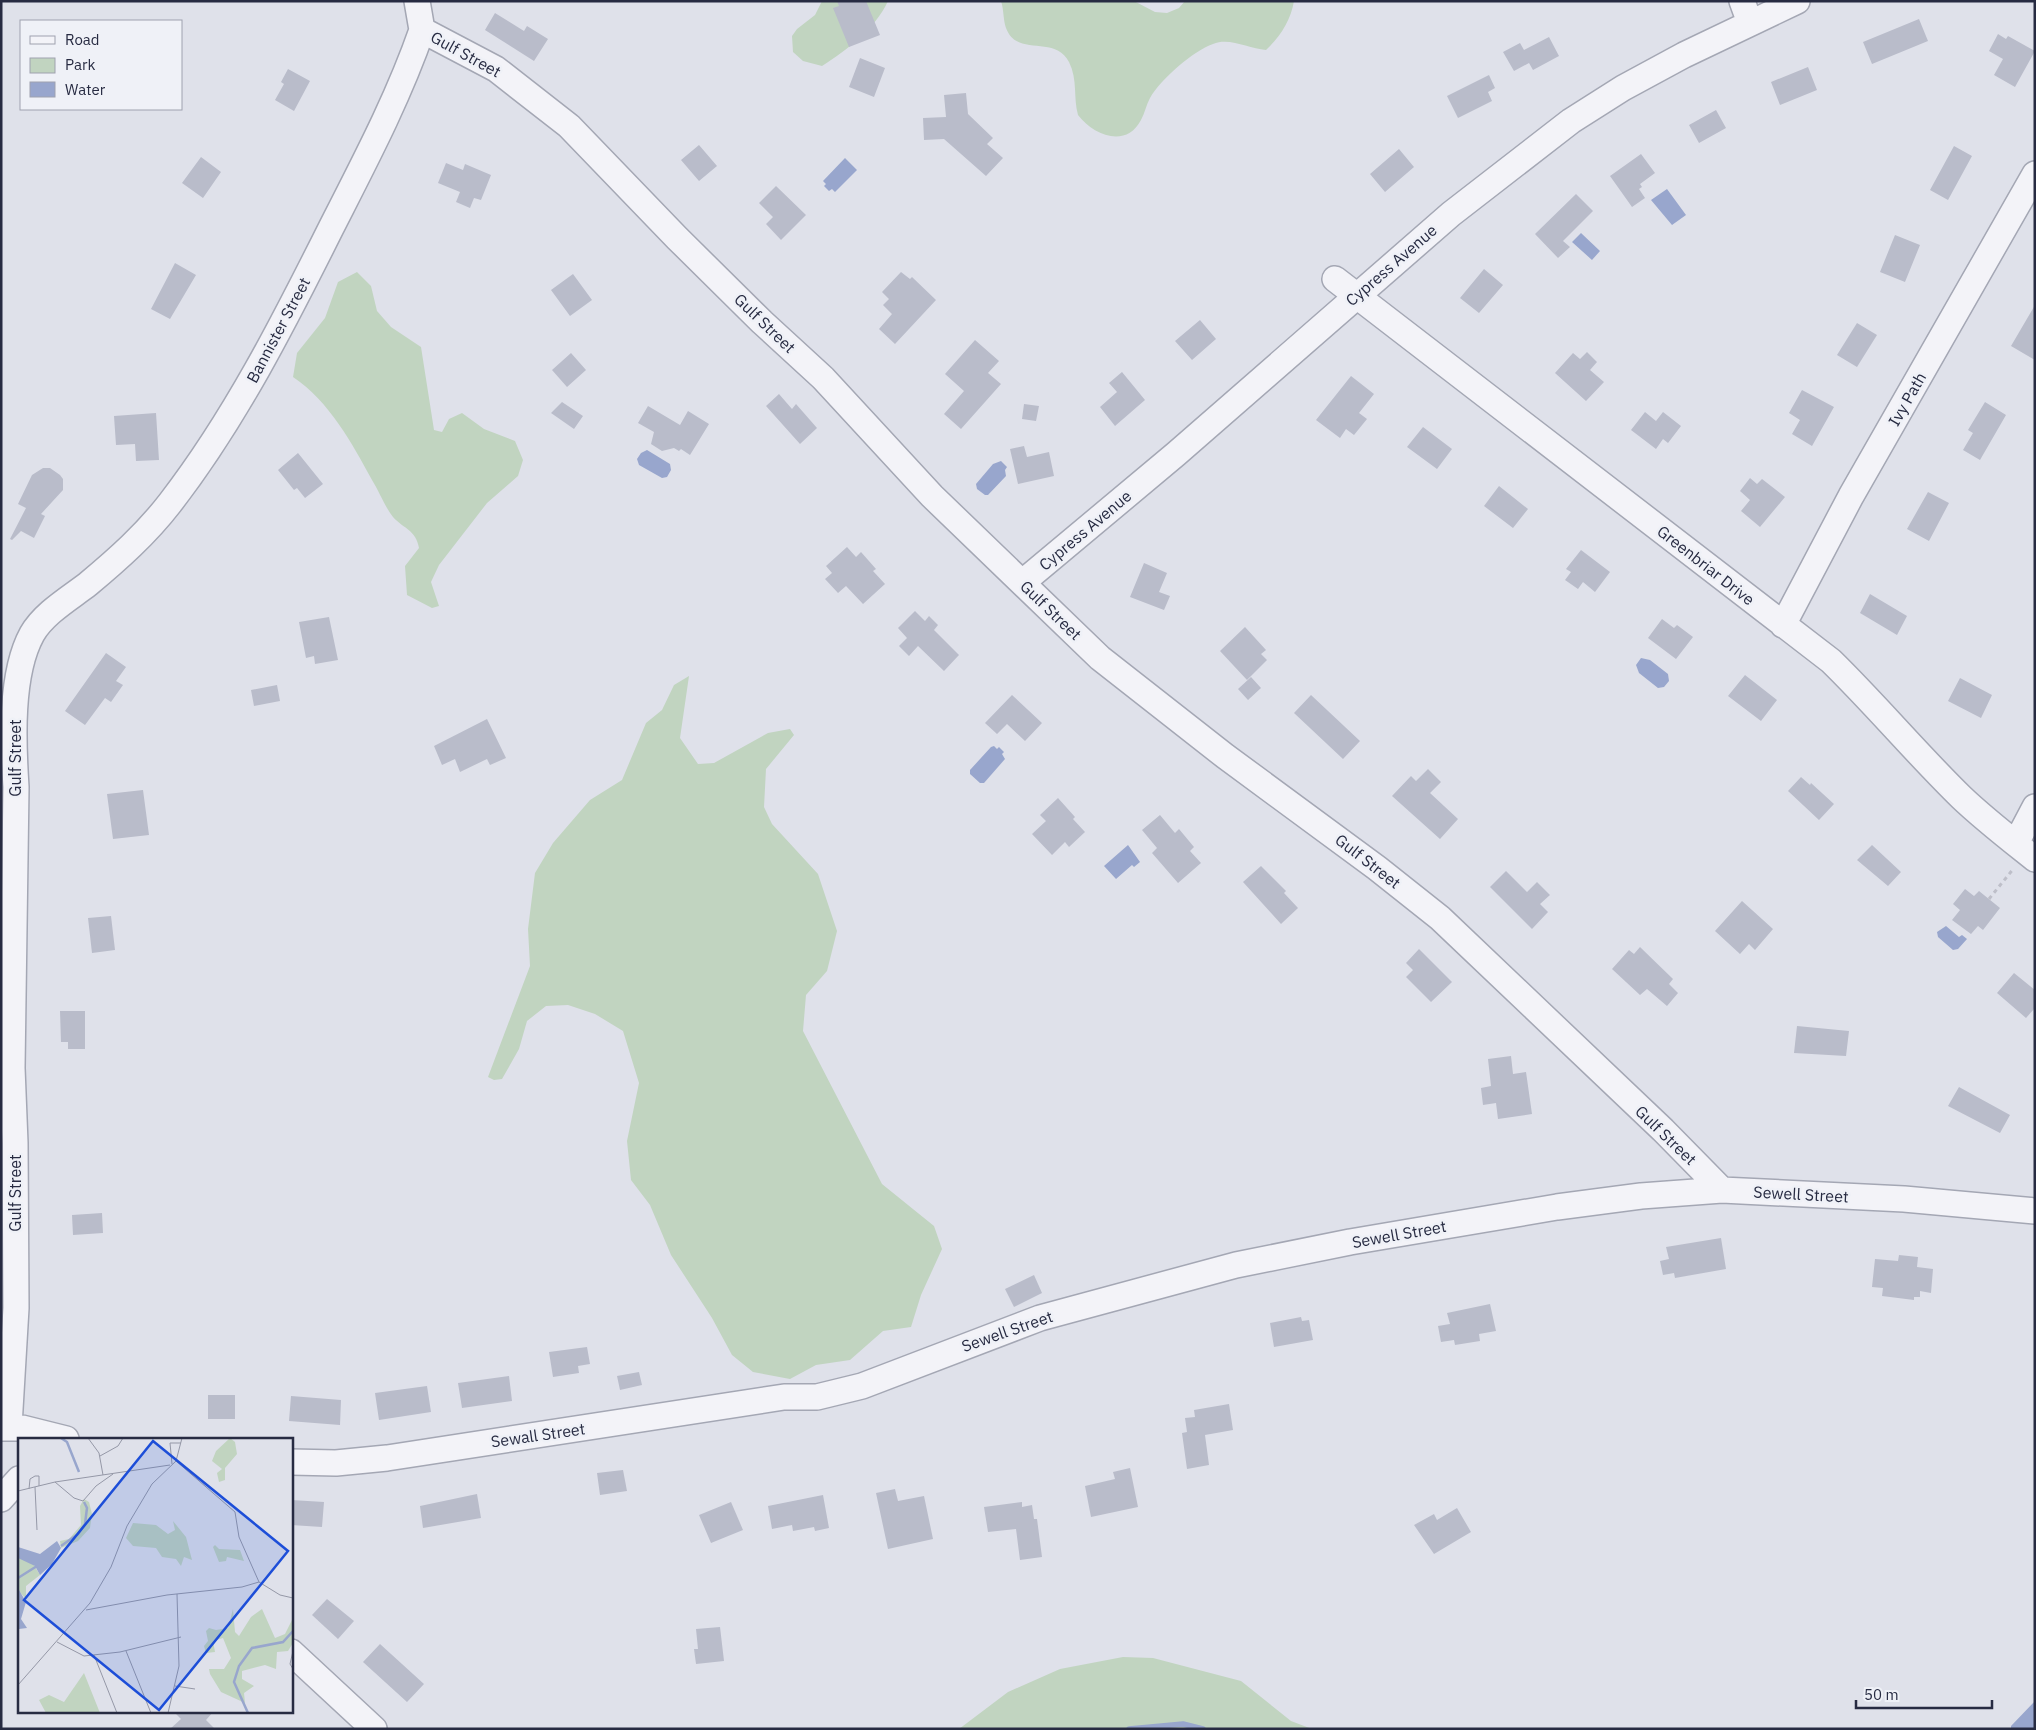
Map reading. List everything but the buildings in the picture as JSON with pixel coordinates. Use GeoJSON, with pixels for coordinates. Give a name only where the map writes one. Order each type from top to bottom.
{"type":"FeatureCollection","features":[{"type":"Feature","properties":{"kind":"street","name":"Gulf Street"},"geometry":{"type":"LineString","coordinates":[[417,1],[422,30],[496,69],[569,126],[677,238],[824,378],[932,496],[1100,658],[1225,756],[1370,862],[1440,918],[1663,1130],[1722,1190]]}},
{"type":"Feature","properties":{"kind":"street","name":"Cypress Avenue"},"geometry":{"type":"LineString","coordinates":[[1023,582],[1176,454],[1357,294],[1457,209],[1571,121],[1746,12],[1797,1]]}},
{"type":"Feature","properties":{"kind":"street","name":"Bannister Street"},"geometry":{"type":"LineString","coordinates":[[78,592],[120,557],[158,519],[198,464],[258,369],[391,110],[422,30]]}},
{"type":"Feature","properties":{"kind":"street","name":"Ivy Path"},"geometry":{"type":"LineString","coordinates":[[1783,625],[1851,496],[2035,174]]}},
{"type":"Feature","properties":{"kind":"street","name":"Greenbriar Drive"},"geometry":{"type":"LineString","coordinates":[[1335,279],[1357,294],[1831,662],[1878,708],[1902,737],[1962,798],[2016,843],[2025,863]]}},
{"type":"Feature","properties":{"kind":"street","name":"Gulf Street"},"geometry":{"type":"LineString","coordinates":[[5,1427],[14,1372],[16,1308],[15,1143],[12,1068],[16,787],[14,758],[17,678],[33,632],[62,604],[78,592]]}},
{"type":"Feature","properties":{"kind":"street"},"geometry":{"type":"LineString","coordinates":[[2016,843],[2035,807]]}},
{"type":"Feature","properties":{"kind":"street","name":"Sewell Street"},"geometry":{"type":"LineString","coordinates":[[784,1397],[817,1397],[862,1386],[1040,1318],[1236,1265],[1350,1242],[1557,1207],[1641,1196],[1722,1190],[1904,1199],[2035,1211]]}},
{"type":"Feature","properties":{"kind":"street","name":"Sewall Street"},"geometry":{"type":"LineString","coordinates":[[292,1462],[336,1463],[387,1458],[784,1397]]}},
{"type":"Feature","properties":{"kind":"street"},"geometry":{"type":"LineString","coordinates":[[5,1427],[55,1437]]}},
{"type":"Feature","properties":{"kind":"street"},"geometry":{"type":"LineString","coordinates":[[1,1499],[18,1480]]}},
{"type":"Feature","properties":{"kind":"street"},"geometry":{"type":"LineString","coordinates":[[292,1653],[374,1729]]}},
{"type":"Feature","properties":{"kind":"path"},"geometry":{"type":"LineString","coordinates":[[1989,899],[2025,863]]}},
{"type":"Feature","properties":{"kind":"green space"},"geometry":{"type":"Polygon","coordinates":[[[822,1],[888,1],[876,21],[860,38],[822,66],[803,61],[793,52],[792,36],[797,29],[815,15],[822,1]]]}},
{"type":"Feature","properties":{"kind":"green space"},"geometry":{"type":"Polygon","coordinates":[[[1001,1],[1134,1],[1155,12],[1167,13],[1179,8],[1185,1],[1294,1],[1284,28],[1266,50],[1226,42],[1219,42],[1205,48],[1187,59],[1169,74],[1150,98],[1135,129],[1127,134],[1110,136],[1092,128],[1078,115],[1074,75],[1069,62],[1063,54],[1055,49],[1027,45],[1011,37],[1005,25],[1001,1]]]}},
{"type":"Feature","properties":{"kind":"green space"},"geometry":{"type":"Polygon","coordinates":[[[357,272],[371,286],[377,311],[391,327],[421,347],[434,430],[442,432],[449,419],[462,413],[484,429],[515,441],[523,460],[518,476],[487,503],[439,565],[431,582],[439,606],[432,608],[407,595],[405,566],[419,548],[415,537],[390,513],[356,452],[329,410],[293,377],[297,353],[325,318],[338,282],[357,272]]]}},
{"type":"Feature","properties":{"kind":"green space"},"geometry":{"type":"Polygon","coordinates":[[[689,676],[680,738],[698,764],[714,763],[768,733],[790,729],[794,735],[766,769],[764,807],[772,824],[818,874],[837,931],[827,971],[806,995],[803,1031],[882,1184],[934,1226],[942,1249],[921,1295],[911,1327],[883,1331],[850,1360],[816,1365],[790,1379],[753,1372],[732,1355],[712,1318],[671,1255],[650,1205],[631,1180],[627,1141],[639,1083],[623,1031],[595,1014],[568,1005],[546,1006],[527,1021],[519,1049],[502,1079],[494,1080],[488,1077],[530,966],[528,929],[535,873],[553,843],[590,800],[622,780],[646,723],[662,710],[674,685],[689,676]]]}},
{"type":"Feature","properties":{"kind":"green space"},"geometry":{"type":"Polygon","coordinates":[[[1123,1657],[1153,1658],[1241,1681],[1291,1721],[1312,1729],[959,1729],[1008,1692],[1060,1669],[1123,1657]]]}},
{"type":"Feature","properties":{"kind":"water"},"geometry":{"type":"Polygon","coordinates":[[[845,158],[857,170],[835,192],[832,189],[829,191],[824,186],[826,184],[823,181],[845,158]]]}},
{"type":"Feature","properties":{"kind":"water"},"geometry":{"type":"Polygon","coordinates":[[[1667,189],[1686,215],[1672,225],[1651,200],[1667,189]]]}},
{"type":"Feature","properties":{"kind":"water"},"geometry":{"type":"Polygon","coordinates":[[[1581,233],[1600,251],[1592,260],[1572,242],[1581,233]]]}},
{"type":"Feature","properties":{"kind":"water"},"geometry":{"type":"Polygon","coordinates":[[[647,450],[670,464],[671,470],[667,477],[662,478],[639,465],[637,459],[641,453],[647,450]]]}},
{"type":"Feature","properties":{"kind":"water"},"geometry":{"type":"Polygon","coordinates":[[[1001,461],[1007,467],[1005,470],[1006,476],[988,495],[985,495],[977,489],[976,484],[993,464],[1001,461]]]}},
{"type":"Feature","properties":{"kind":"water"},"geometry":{"type":"Polygon","coordinates":[[[1641,658],[1650,660],[1668,674],[1669,681],[1664,687],[1658,688],[1639,673],[1636,665],[1641,658]]]}},
{"type":"Feature","properties":{"kind":"water"},"geometry":{"type":"Polygon","coordinates":[[[994,746],[997,749],[999,747],[1004,752],[1002,754],[1005,759],[984,783],[980,783],[970,774],[970,770],[994,746]]]}},
{"type":"Feature","properties":{"kind":"water"},"geometry":{"type":"Polygon","coordinates":[[[1128,845],[1140,862],[1134,867],[1132,865],[1116,879],[1104,866],[1128,845]]]}},
{"type":"Feature","properties":{"kind":"water"},"geometry":{"type":"Polygon","coordinates":[[[1946,926],[1959,937],[1962,935],[1967,939],[1958,949],[1953,950],[1938,937],[1937,932],[1946,926]]]}},
{"type":"Feature","properties":{"kind":"water"},"geometry":{"type":"Polygon","coordinates":[[[2035,1701],[2035,1729],[2011,1729],[2011,1726],[2035,1701]]]}},
{"type":"Feature","properties":{"kind":"waterway"},"geometry":{"type":"LineString","coordinates":[[1129,1729],[1183,1724],[1203,1729]]}}]}
